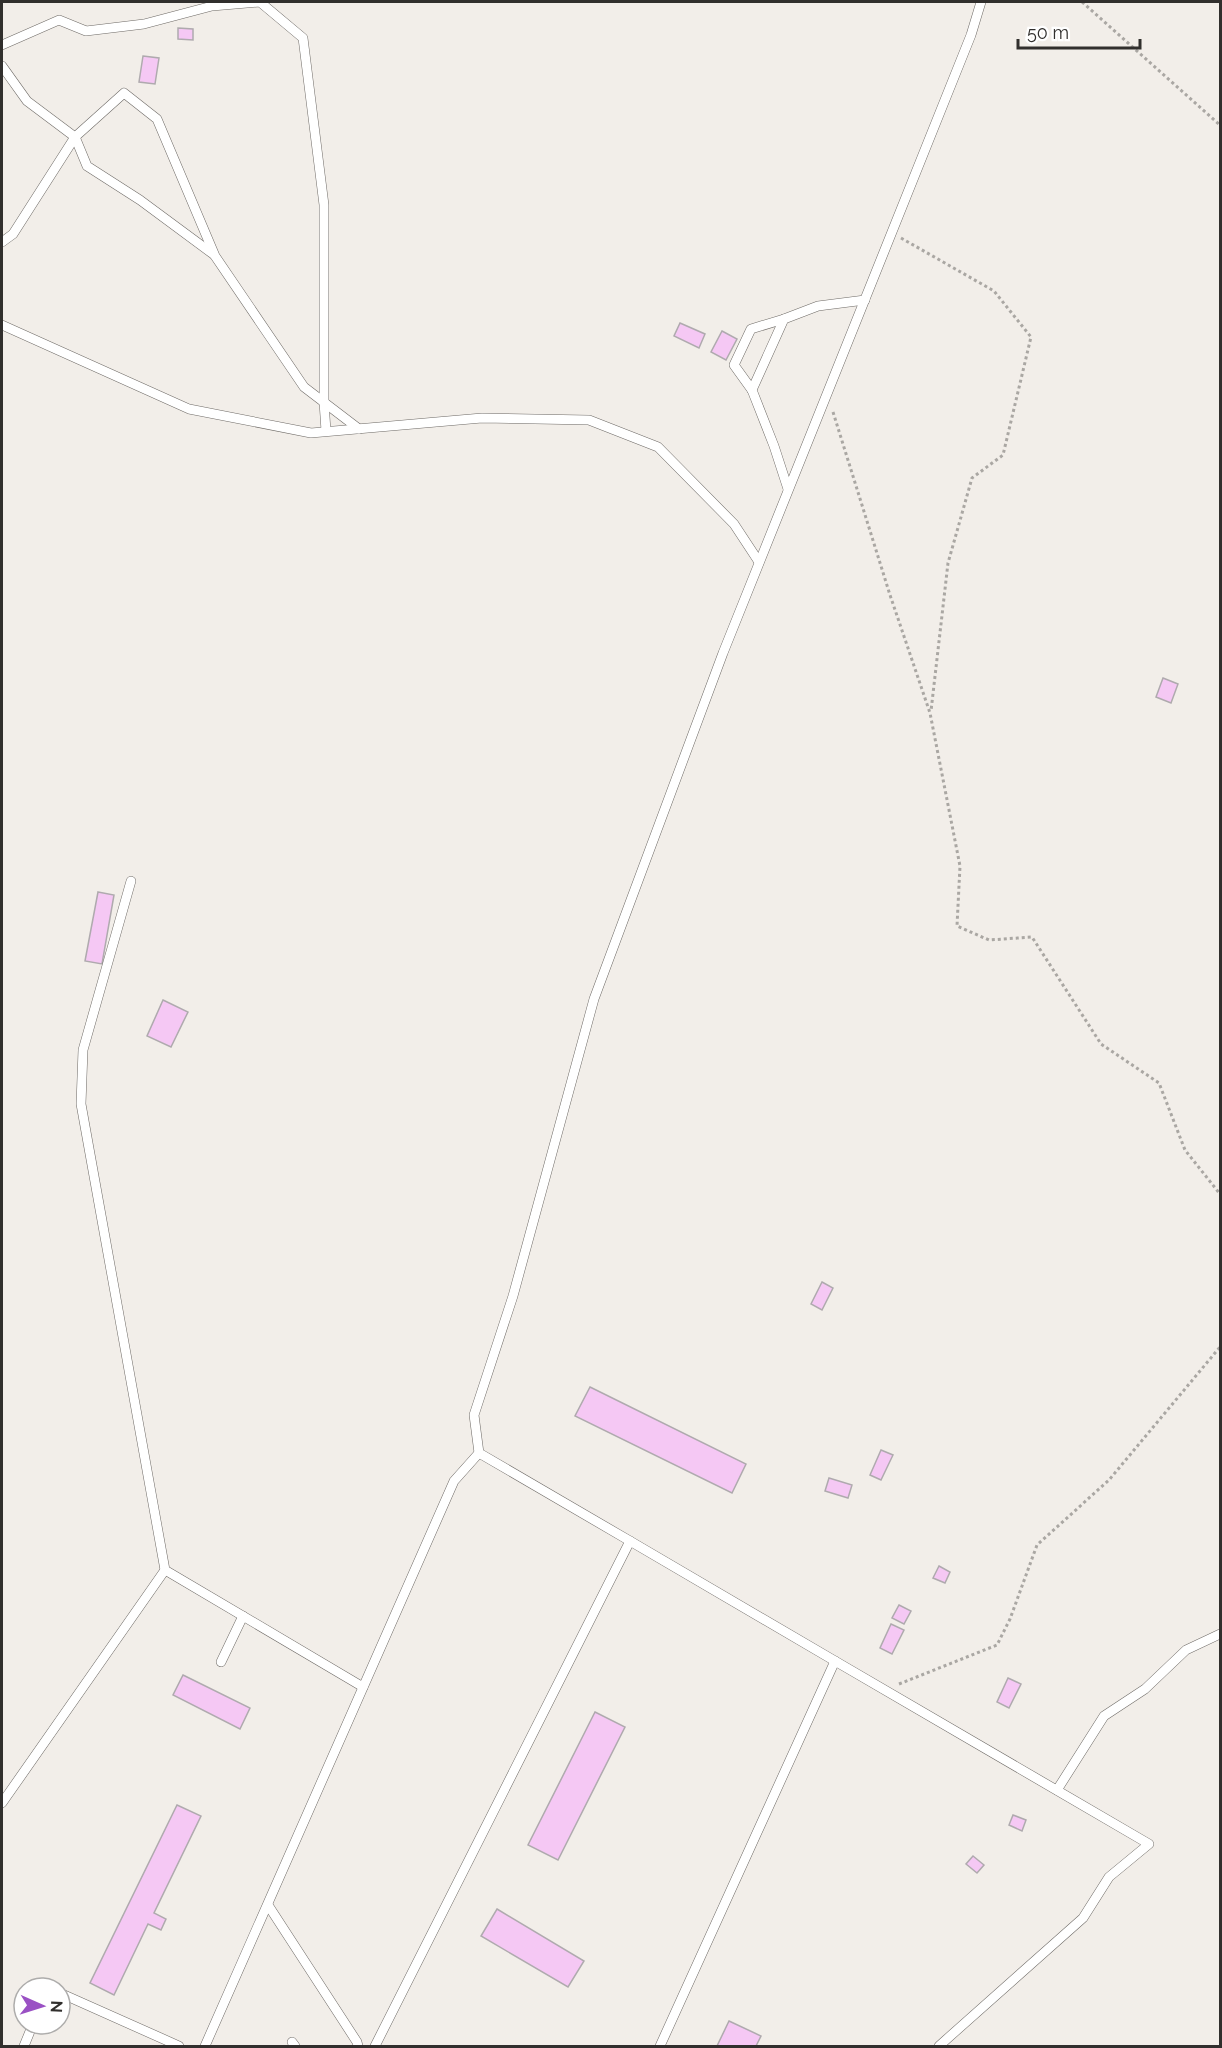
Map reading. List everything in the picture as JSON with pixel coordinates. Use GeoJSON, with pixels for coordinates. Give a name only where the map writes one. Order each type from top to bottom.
{"type":"FeatureCollection","features":[{"type":"Feature","properties":{"kind":"lane"},"geometry":{"type":"LineString","coordinates":[[479,1453],[474,1415],[513,1296],[594,999],[718,664],[971,35],[981,2]]}},
{"type":"Feature","properties":{"kind":"lane"},"geometry":{"type":"LineString","coordinates":[[2,45],[59,20],[86,31],[144,24],[212,6],[260,3],[303,38],[324,205],[326,431]]}},
{"type":"Feature","properties":{"kind":"lane"},"geometry":{"type":"LineString","coordinates":[[2,66],[27,101],[75,137],[87,166],[140,200],[215,256]]}},
{"type":"Feature","properties":{"kind":"lane"},"geometry":{"type":"LineString","coordinates":[[2,242],[13,234],[75,137],[124,93],[157,119],[215,256],[304,387],[359,429]]}},
{"type":"Feature","properties":{"kind":"lane"},"geometry":{"type":"LineString","coordinates":[[788,489],[752,390],[734,365],[751,329],[818,306],[865,300]]}},
{"type":"Feature","properties":{"kind":"lane"},"geometry":{"type":"LineString","coordinates":[[752,390],[784,319]]}},
{"type":"Feature","properties":{"kind":"lane"},"geometry":{"type":"LineString","coordinates":[[2,325],[189,409],[311,433],[482,418],[589,420],[658,447],[734,524],[759,562]]}},
{"type":"Feature","properties":{"kind":"lane"},"geometry":{"type":"LineString","coordinates":[[2,1803],[165,1570],[81,1104],[83,1050],[131,881]]}},
{"type":"Feature","properties":{"kind":"lane"},"geometry":{"type":"LineString","coordinates":[[479,1453],[1149,1844],[1109,1877],[1083,1918],[939,2046]]}},
{"type":"Feature","properties":{"kind":"lane"},"geometry":{"type":"LineString","coordinates":[[205,2046],[454,1480],[479,1453]]}},
{"type":"Feature","properties":{"kind":"lane"},"geometry":{"type":"LineString","coordinates":[[375,2046],[630,1541]]}},
{"type":"Feature","properties":{"kind":"lane"},"geometry":{"type":"LineString","coordinates":[[165,1570],[363,1687]]}},
{"type":"Feature","properties":{"kind":"lane"},"geometry":{"type":"LineString","coordinates":[[220,1662],[243,1616]]}},
{"type":"Feature","properties":{"kind":"lane"},"geometry":{"type":"LineString","coordinates":[[1057,1790],[1104,1716],[1145,1689],[1186,1650],[1221,1634]]}},
{"type":"Feature","properties":{"kind":"lane"},"geometry":{"type":"LineString","coordinates":[[660,2046],[835,1661]]}},
{"type":"Feature","properties":{"kind":"lane"},"geometry":{"type":"LineString","coordinates":[[268,1905],[357,2042],[357,2046]]}},
{"type":"Feature","properties":{"kind":"lane"},"geometry":{"type":"LineString","coordinates":[[72,1998],[179,2046]]}},
{"type":"Feature","properties":{"kind":"path"},"geometry":{"type":"LineString","coordinates":[[1082,2],[1221,125]]}},
{"type":"Feature","properties":{"kind":"path"},"geometry":{"type":"LineString","coordinates":[[892,232],[928,255],[994,291],[1031,337],[1003,455],[972,478],[948,564],[930,714]]}},
{"type":"Feature","properties":{"kind":"path"},"geometry":{"type":"LineString","coordinates":[[828,393],[890,595],[930,714],[960,866],[957,926],[989,940],[1032,937],[1101,1044],[1159,1083],[1185,1150],[1221,1194]]}},
{"type":"Feature","properties":{"kind":"path"},"geometry":{"type":"LineString","coordinates":[[885,1690],[997,1645],[1010,1619],[1037,1545],[1109,1480],[1221,1347]]}},
{"type":"Feature","properties":{"kind":"building"},"geometry":{"type":"Polygon","coordinates":[[[178,28],[193,29],[193,40],[178,39],[178,28]]]}},
{"type":"Feature","properties":{"kind":"building"},"geometry":{"type":"Polygon","coordinates":[[[143,56],[159,58],[155,84],[139,82],[143,56]]]}},
{"type":"Feature","properties":{"kind":"building"},"geometry":{"type":"Polygon","coordinates":[[[680,323],[705,334],[699,348],[674,336],[680,323]]]}},
{"type":"Feature","properties":{"kind":"building"},"geometry":{"type":"Polygon","coordinates":[[[722,331],[737,339],[726,360],[711,352],[722,331]]]}},
{"type":"Feature","properties":{"kind":"building"},"geometry":{"type":"Polygon","coordinates":[[[1163,678],[1178,684],[1171,703],[1156,697],[1163,678]]]}},
{"type":"Feature","properties":{"kind":"building"},"geometry":{"type":"Polygon","coordinates":[[[98,892],[114,895],[102,964],[85,961],[98,892]]]}},
{"type":"Feature","properties":{"kind":"building"},"geometry":{"type":"Polygon","coordinates":[[[163,1000],[188,1012],[171,1047],[147,1036],[163,1000]]]}},
{"type":"Feature","properties":{"kind":"building"},"geometry":{"type":"Polygon","coordinates":[[[822,1282],[833,1288],[822,1310],[811,1304],[822,1282]]]}},
{"type":"Feature","properties":{"kind":"building"},"geometry":{"type":"Polygon","coordinates":[[[590,1387],[746,1464],[732,1493],[575,1416],[590,1387]]]}},
{"type":"Feature","properties":{"kind":"building"},"geometry":{"type":"Polygon","coordinates":[[[881,1450],[893,1455],[881,1480],[870,1475],[881,1450]]]}},
{"type":"Feature","properties":{"kind":"building"},"geometry":{"type":"Polygon","coordinates":[[[829,1478],[852,1485],[848,1498],[825,1491],[829,1478]]]}},
{"type":"Feature","properties":{"kind":"building"},"geometry":{"type":"Polygon","coordinates":[[[939,1566],[950,1572],[945,1583],[933,1578],[939,1566]]]}},
{"type":"Feature","properties":{"kind":"building"},"geometry":{"type":"Polygon","coordinates":[[[899,1605],[911,1611],[904,1624],[892,1618],[899,1605]]]}},
{"type":"Feature","properties":{"kind":"building"},"geometry":{"type":"Polygon","coordinates":[[[891,1624],[904,1630],[892,1654],[880,1648],[891,1624]]]}},
{"type":"Feature","properties":{"kind":"building"},"geometry":{"type":"Polygon","coordinates":[[[183,1675],[250,1708],[240,1729],[173,1695],[183,1675]]]}},
{"type":"Feature","properties":{"kind":"building"},"geometry":{"type":"Polygon","coordinates":[[[1008,1678],[1021,1684],[1009,1708],[997,1702],[1008,1678]]]}},
{"type":"Feature","properties":{"kind":"building"},"geometry":{"type":"Polygon","coordinates":[[[595,1712],[625,1727],[558,1860],[528,1845],[595,1712]]]}},
{"type":"Feature","properties":{"kind":"building"},"geometry":{"type":"Polygon","coordinates":[[[177,1805],[201,1816],[154,1913],[166,1919],[161,1930],[148,1924],[114,1995],[90,1983],[177,1805]]]}},
{"type":"Feature","properties":{"kind":"building"},"geometry":{"type":"Polygon","coordinates":[[[1013,1815],[1026,1820],[1022,1831],[1009,1825],[1013,1815]]]}},
{"type":"Feature","properties":{"kind":"building"},"geometry":{"type":"Polygon","coordinates":[[[973,1856],[984,1865],[977,1873],[966,1864],[973,1856]]]}},
{"type":"Feature","properties":{"kind":"building"},"geometry":{"type":"Polygon","coordinates":[[[497,1909],[584,1961],[568,1987],[481,1936],[497,1909]]]}},
{"type":"Feature","properties":{"kind":"building"},"geometry":{"type":"Polygon","coordinates":[[[729,2021],[761,2036],[756,2046],[717,2046],[729,2021]]]}}]}
